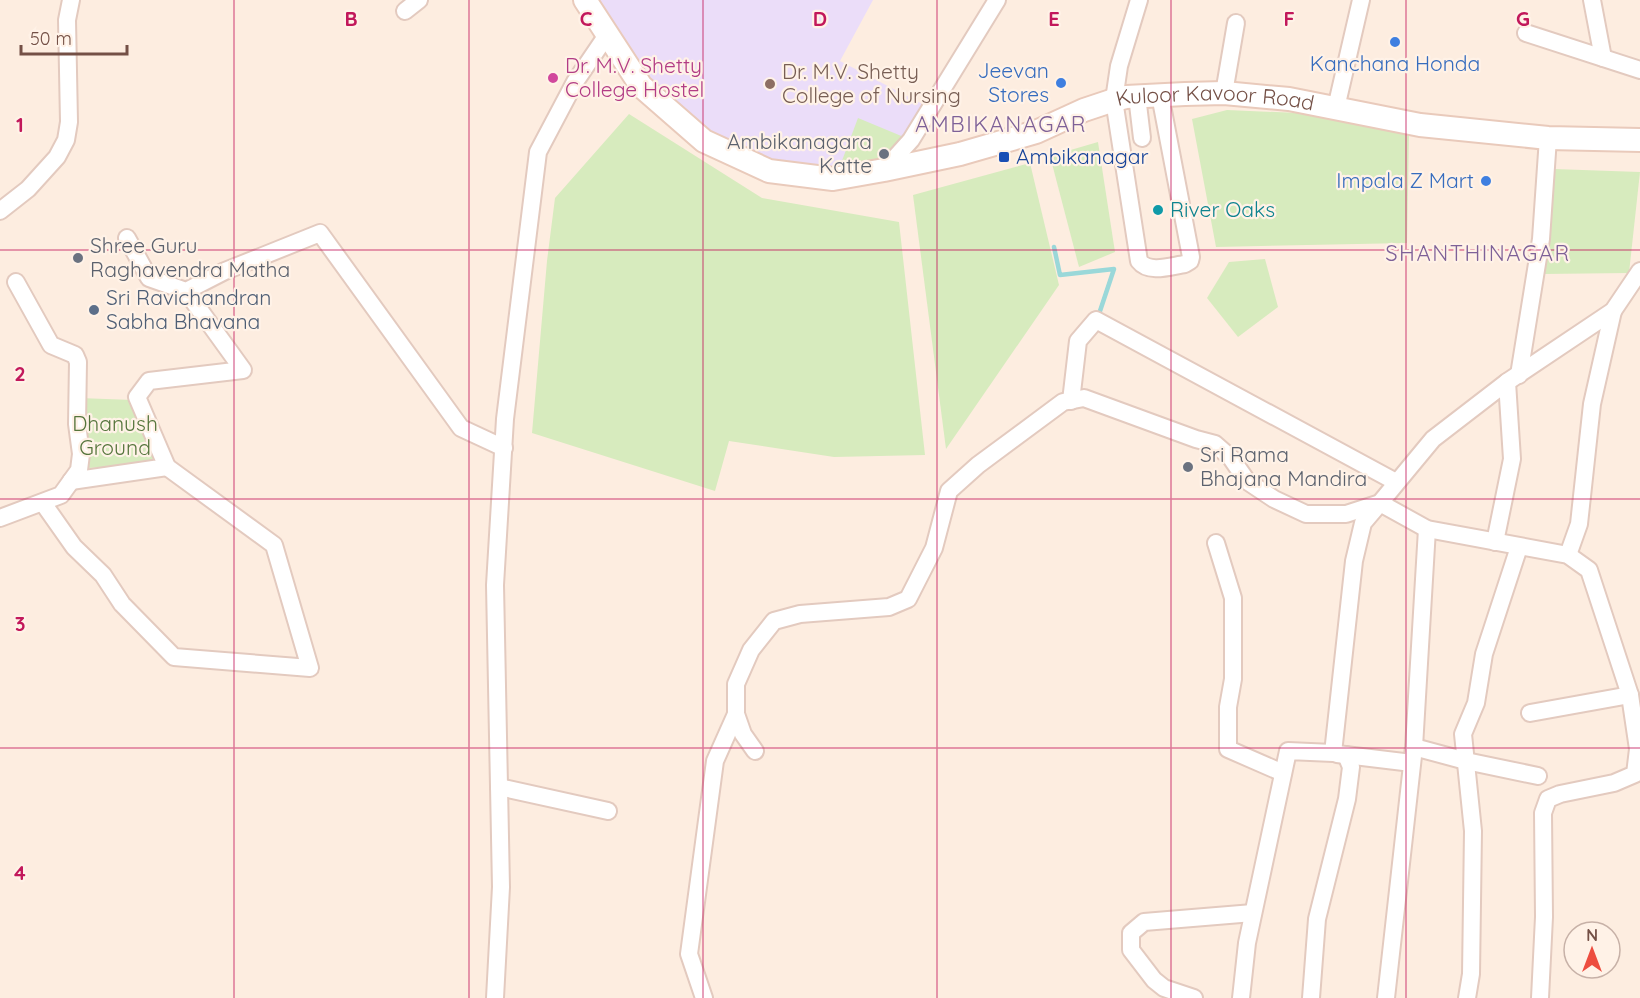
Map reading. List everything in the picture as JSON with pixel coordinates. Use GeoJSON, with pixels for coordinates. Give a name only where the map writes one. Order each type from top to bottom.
{"type":"FeatureCollection","features":[{"type":"Feature","properties":{"kind":"main road","name":"Kuloor Kavoor Road"},"geometry":{"type":"LineString","coordinates":[[585,0],[641,86],[704,141],[769,171],[833,179],[884,170],[960,154],[1036,132],[1084,110],[1114,100],[1160,95],[1224,93],[1290,99],[1420,125],[1548,138],[1640,140]]}},
{"type":"Feature","properties":{"kind":"street"},"geometry":{"type":"LineString","coordinates":[[0,211],[28,189],[57,157],[66,140],[69,122],[67,20],[71,0]]}},
{"type":"Feature","properties":{"kind":"street"},"geometry":{"type":"LineString","coordinates":[[405,11],[419,0]]}},
{"type":"Feature","properties":{"kind":"street"},"geometry":{"type":"LineString","coordinates":[[884,170],[911,140],[997,0]]}},
{"type":"Feature","properties":{"kind":"street"},"geometry":{"type":"LineString","coordinates":[[1139,0],[1119,66],[1114,100],[1139,261],[1144,267],[1152,269],[1188,263],[1191,257],[1160,95]]}},
{"type":"Feature","properties":{"kind":"street"},"geometry":{"type":"LineString","coordinates":[[1336,108],[1361,0]]}},
{"type":"Feature","properties":{"kind":"street"},"geometry":{"type":"LineString","coordinates":[[1592,0],[1603,58]]}},
{"type":"Feature","properties":{"kind":"street"},"geometry":{"type":"LineString","coordinates":[[1224,93],[1236,23]]}},
{"type":"Feature","properties":{"kind":"street"},"geometry":{"type":"LineString","coordinates":[[1526,33],[1640,70]]}},
{"type":"Feature","properties":{"kind":"street"},"geometry":{"type":"LineString","coordinates":[[495,998],[501,887],[495,585],[506,419],[538,152],[575,82],[607,35]]}},
{"type":"Feature","properties":{"kind":"street"},"geometry":{"type":"LineString","coordinates":[[1137,96],[1142,138]]}},
{"type":"Feature","properties":{"kind":"street"},"geometry":{"type":"LineString","coordinates":[[1495,542],[1512,459],[1513,378],[1541,239],[1548,138]]}},
{"type":"Feature","properties":{"kind":"street"},"geometry":{"type":"LineString","coordinates":[[186,291],[225,271],[320,233],[461,428],[504,448]]}},
{"type":"Feature","properties":{"kind":"street"},"geometry":{"type":"LineString","coordinates":[[43,503],[74,547],[103,575],[122,604],[174,657],[310,668],[274,545],[167,467],[137,397],[149,381],[243,370],[186,291],[149,278],[127,238]]}},
{"type":"Feature","properties":{"kind":"street"},"geometry":{"type":"LineString","coordinates":[[1568,555],[1579,524],[1592,404],[1613,311],[1640,271]]}},
{"type":"Feature","properties":{"kind":"street"},"geometry":{"type":"LineString","coordinates":[[0,518],[61,495],[79,470],[81,454],[77,424],[78,362],[75,355],[51,345],[16,282]]}},
{"type":"Feature","properties":{"kind":"street"},"geometry":{"type":"LineString","coordinates":[[1311,998],[1317,919],[1347,799],[1351,767],[1340,754],[1354,561],[1363,523],[1433,439],[1513,378],[1613,311]]}},
{"type":"Feature","properties":{"kind":"street"},"geometry":{"type":"LineString","coordinates":[[1071,400],[1078,341],[1095,320],[1396,482]]}},
{"type":"Feature","properties":{"kind":"street"},"geometry":{"type":"LineString","coordinates":[[755,751],[743,734],[736,714],[736,684],[751,650],[774,621],[800,614],[889,607],[908,598],[934,548],[949,491],[978,465],[1063,402],[1084,398],[1215,444],[1231,458],[1247,481],[1274,499],[1306,514],[1346,514],[1380,503],[1426,529],[1568,555],[1589,570],[1630,695],[1638,749],[1635,774],[1614,783],[1560,794],[1548,799],[1543,813],[1544,917],[1540,998]]}},
{"type":"Feature","properties":{"kind":"street"},"geometry":{"type":"LineString","coordinates":[[71,481],[167,467]]}},
{"type":"Feature","properties":{"kind":"street"},"geometry":{"type":"LineString","coordinates":[[1386,998],[1413,755],[1426,529]]}},
{"type":"Feature","properties":{"kind":"street"},"geometry":{"type":"LineString","coordinates":[[1216,543],[1233,598],[1233,679],[1228,706],[1228,749],[1283,773]]}},
{"type":"Feature","properties":{"kind":"street"},"geometry":{"type":"LineString","coordinates":[[1467,998],[1471,974],[1473,831],[1463,734],[1476,702],[1484,654],[1519,547]]}},
{"type":"Feature","properties":{"kind":"street"},"geometry":{"type":"LineString","coordinates":[[1530,713],[1630,695]]}},
{"type":"Feature","properties":{"kind":"street"},"geometry":{"type":"LineString","coordinates":[[704,998],[689,954],[715,761],[736,714]]}},
{"type":"Feature","properties":{"kind":"street"},"geometry":{"type":"LineString","coordinates":[[1238,997],[1253,913],[1288,751],[1413,755],[1466,761],[1538,776]]}},
{"type":"Feature","properties":{"kind":"street"},"geometry":{"type":"LineString","coordinates":[[499,787],[608,811]]}},
{"type":"Feature","properties":{"kind":"street"},"geometry":{"type":"LineString","coordinates":[[1194,998],[1172,992],[1154,980],[1131,950],[1131,933],[1144,922],[1253,913]]}},
{"type":"Feature","properties":{"kind":"shaded area","name":"Dr. M.V. Shetty College of Nursing"},"geometry":{"type":"Polygon","coordinates":[[[599,0],[873,0],[840,61],[928,107],[911,140],[837,174],[798,173],[705,137],[634,61],[599,0]]]}},
{"type":"Feature","properties":{"kind":"green space"},"geometry":{"type":"Polygon","coordinates":[[[1227,110],[1299,113],[1409,133],[1407,243],[1216,247],[1192,119],[1227,110]]]}},
{"type":"Feature","properties":{"kind":"green space"},"geometry":{"type":"Polygon","coordinates":[[[629,114],[762,198],[899,222],[925,455],[834,457],[729,441],[715,491],[532,433],[547,261],[555,198],[629,114]]]}},
{"type":"Feature","properties":{"kind":"green space"},"geometry":{"type":"Polygon","coordinates":[[[858,118],[911,140],[883,164],[837,174],[858,118]]]}},
{"type":"Feature","properties":{"kind":"green space"},"geometry":{"type":"Polygon","coordinates":[[[1098,142],[1115,252],[1079,267],[1050,156],[1098,142]]]}},
{"type":"Feature","properties":{"kind":"green space"},"geometry":{"type":"Polygon","coordinates":[[[1030,163],[1059,285],[946,449],[913,195],[1030,163]]]}},
{"type":"Feature","properties":{"kind":"green space"},"geometry":{"type":"Polygon","coordinates":[[[1554,169],[1640,172],[1629,273],[1543,274],[1554,169]]]}},
{"type":"Feature","properties":{"kind":"green space"},"geometry":{"type":"Polygon","coordinates":[[[1265,259],[1278,307],[1238,337],[1207,298],[1229,262],[1265,259]]]}},
{"type":"Feature","properties":{"kind":"green space","name":"Dhanush Ground"},"geometry":{"type":"Polygon","coordinates":[[[79,398],[133,400],[159,465],[87,468],[79,398]]]}},
{"type":"Feature","properties":{"kind":"waterway"},"geometry":{"type":"LineString","coordinates":[[1054,247],[1060,275],[1114,269],[1100,311]]}},
{"type":"Feature","properties":{"kind":"place","name":"Kanchana Honda"},"geometry":{"type":"Point","coordinates":[1395,42]}},
{"type":"Feature","properties":{"kind":"place","name":"Dr. M.V. Shetty College Hostel"},"geometry":{"type":"Point","coordinates":[553,78]}},
{"type":"Feature","properties":{"kind":"place","name":"Jeevan Stores"},"geometry":{"type":"Point","coordinates":[1061,83]}},
{"type":"Feature","properties":{"kind":"place","name":"Dr. M.V. Shetty College of Nursing"},"geometry":{"type":"Point","coordinates":[770,84]}},
{"type":"Feature","properties":{"kind":"place","name":"Ambikanagara Katte"},"geometry":{"type":"Point","coordinates":[884,154]}},
{"type":"Feature","properties":{"kind":"place","name":"Ambikanagar"},"geometry":{"type":"Point","coordinates":[1004,157]}},
{"type":"Feature","properties":{"kind":"place","name":"Impala Z Mart"},"geometry":{"type":"Point","coordinates":[1486,181]}},
{"type":"Feature","properties":{"kind":"place","name":"River Oaks"},"geometry":{"type":"Point","coordinates":[1158,210]}},
{"type":"Feature","properties":{"kind":"place","name":"Shree Guru Raghavendra Matha"},"geometry":{"type":"Point","coordinates":[78,258]}},
{"type":"Feature","properties":{"kind":"place","name":"Sri Ravichandran Sabha Bhavana"},"geometry":{"type":"Point","coordinates":[94,310]}},
{"type":"Feature","properties":{"kind":"place","name":"Sri Rama Bhajana Mandira"},"geometry":{"type":"Point","coordinates":[1188,467]}},
{"type":"Feature","properties":{"kind":"district","name":"AMBIKANAGAR"},"geometry":{"type":"Point","coordinates":[1001,124]}},
{"type":"Feature","properties":{"kind":"district","name":"SHANTHINAGAR"},"geometry":{"type":"Point","coordinates":[1478,253]}}]}
